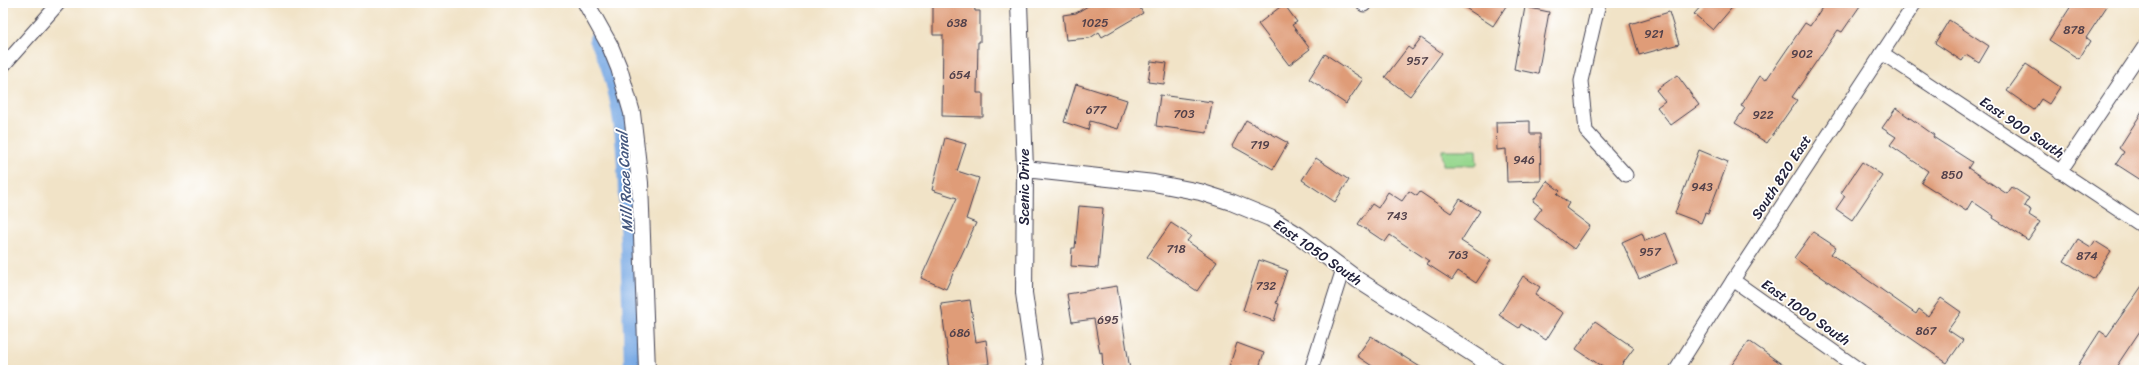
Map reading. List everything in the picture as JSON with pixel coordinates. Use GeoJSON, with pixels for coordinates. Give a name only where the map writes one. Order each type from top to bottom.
{"type":"FeatureCollection","features":[{"type":"Feature","properties":{"kind":"street"},"geometry":{"type":"LineString","coordinates":[[3,66],[59,3]]}},
{"type":"Feature","properties":{"kind":"street"},"geometry":{"type":"LineString","coordinates":[[586,3],[610,46],[619,68],[632,113],[640,183],[647,370]]}},
{"type":"Feature","properties":{"kind":"street","name":"Scenic Drive"},"geometry":{"type":"LineString","coordinates":[[1019,3],[1025,169],[1024,293],[1035,370]]}},
{"type":"Feature","properties":{"kind":"street"},"geometry":{"type":"LineString","coordinates":[[1599,3],[1581,82],[1586,131],[1626,175]]}},
{"type":"Feature","properties":{"kind":"street","name":"South 820 East"},"geometry":{"type":"LineString","coordinates":[[1676,370],[1733,280],[1915,3]]}},
{"type":"Feature","properties":{"kind":"street"},"geometry":{"type":"LineString","coordinates":[[2060,172],[2144,47]]}},
{"type":"Feature","properties":{"kind":"street","name":"East 900 South"},"geometry":{"type":"LineString","coordinates":[[1882,53],[2144,227]]}},
{"type":"Feature","properties":{"kind":"street","name":"East 1050 South"},"geometry":{"type":"LineString","coordinates":[[1025,169],[1154,183],[1200,192],[1231,202],[1270,218],[1298,235],[1343,269],[1498,370]]}},
{"type":"Feature","properties":{"kind":"street"},"geometry":{"type":"LineString","coordinates":[[1311,370],[1343,269]]}},
{"type":"Feature","properties":{"kind":"street","name":"East 1000 South"},"geometry":{"type":"LineString","coordinates":[[1733,280],[1860,370]]}},
{"type":"Feature","properties":{"kind":"green space"},"geometry":{"type":"Polygon","coordinates":[[[1442,150],[1476,150],[1477,165],[1443,165],[1442,150]]]}},
{"type":"Feature","properties":{"kind":"building"},"geometry":{"type":"Polygon","coordinates":[[[933,3],[974,3],[975,11],[980,11],[977,93],[983,93],[983,117],[942,116],[943,35],[933,35],[933,3]]]}},
{"type":"Feature","properties":{"kind":"building"},"geometry":{"type":"Polygon","coordinates":[[[1093,3],[1137,3],[1143,13],[1102,37],[1099,32],[1090,38],[1066,40],[1063,15],[1076,13],[1093,3]]]}},
{"type":"Feature","properties":{"kind":"building"},"geometry":{"type":"Polygon","coordinates":[[[1458,3],[1508,3],[1493,26],[1458,3]]]}},
{"type":"Feature","properties":{"kind":"building"},"geometry":{"type":"Polygon","coordinates":[[[1704,3],[1736,3],[1713,30],[1694,14],[1704,3]]]}},
{"type":"Feature","properties":{"kind":"building"},"geometry":{"type":"Polygon","coordinates":[[[1825,3],[1862,3],[1842,32],[1838,30],[1792,97],[1797,100],[1767,143],[1735,123],[1745,108],[1741,106],[1760,76],[1766,80],[1805,23],[1810,26],[1825,3]]]}},
{"type":"Feature","properties":{"kind":"building"},"geometry":{"type":"Polygon","coordinates":[[[2073,3],[2109,3],[2086,38],[2090,41],[2079,59],[2049,40],[2073,3]]]}},
{"type":"Feature","properties":{"kind":"building"},"geometry":{"type":"Polygon","coordinates":[[[1284,4],[1297,22],[1292,25],[1310,49],[1289,65],[1258,24],[1284,4]]]}},
{"type":"Feature","properties":{"kind":"building"},"geometry":{"type":"Polygon","coordinates":[[[1525,7],[1549,12],[1538,74],[1514,69],[1525,7]]]}},
{"type":"Feature","properties":{"kind":"building"},"geometry":{"type":"Polygon","coordinates":[[[1669,12],[1679,44],[1639,55],[1630,24],[1669,12]]]}},
{"type":"Feature","properties":{"kind":"building"},"geometry":{"type":"Polygon","coordinates":[[[1949,20],[1989,46],[1979,63],[1966,55],[1962,61],[1935,43],[1949,20]]]}},
{"type":"Feature","properties":{"kind":"building"},"geometry":{"type":"Polygon","coordinates":[[[1421,38],[1442,53],[1410,96],[1385,77],[1408,47],[1412,50],[1421,38]]]}},
{"type":"Feature","properties":{"kind":"building"},"geometry":{"type":"Polygon","coordinates":[[[1325,54],[1363,79],[1346,104],[1309,79],[1325,54]]]}},
{"type":"Feature","properties":{"kind":"building"},"geometry":{"type":"Polygon","coordinates":[[[1151,61],[1167,63],[1164,84],[1148,82],[1151,61]]]}},
{"type":"Feature","properties":{"kind":"building"},"geometry":{"type":"Polygon","coordinates":[[[2026,64],[2060,87],[2049,104],[2041,99],[2034,110],[2007,91],[2026,64]]]}},
{"type":"Feature","properties":{"kind":"building"},"geometry":{"type":"Polygon","coordinates":[[[1677,75],[1699,105],[1671,125],[1657,107],[1665,101],[1656,90],[1677,75]]]}},
{"type":"Feature","properties":{"kind":"building"},"geometry":{"type":"Polygon","coordinates":[[[1076,84],[1127,100],[1118,129],[1090,121],[1088,130],[1064,122],[1076,84]]]}},
{"type":"Feature","properties":{"kind":"building"},"geometry":{"type":"Polygon","coordinates":[[[1160,95],[1212,102],[1207,133],[1156,126],[1160,95]]]}},
{"type":"Feature","properties":{"kind":"building"},"geometry":{"type":"Polygon","coordinates":[[[1896,108],[1934,135],[1933,137],[1972,162],[1968,168],[2007,194],[2012,187],[2029,198],[2024,206],[2031,210],[2029,215],[2040,222],[2028,240],[1993,218],[1994,216],[1972,201],[1966,211],[1921,182],[1928,171],[1890,145],[1896,137],[1882,128],[1896,108]]]}},
{"type":"Feature","properties":{"kind":"building"},"geometry":{"type":"Polygon","coordinates":[[[2144,109],[2144,182],[2116,164],[2124,152],[2119,148],[2144,109]]]}},
{"type":"Feature","properties":{"kind":"building"},"geometry":{"type":"Polygon","coordinates":[[[1246,120],[1288,143],[1273,169],[1232,146],[1246,120]]]}},
{"type":"Feature","properties":{"kind":"building"},"geometry":{"type":"Polygon","coordinates":[[[1530,121],[1530,134],[1540,134],[1541,181],[1507,182],[1506,149],[1497,150],[1496,122],[1530,121]]]}},
{"type":"Feature","properties":{"kind":"building"},"geometry":{"type":"Polygon","coordinates":[[[945,138],[966,144],[957,171],[979,178],[966,219],[976,223],[946,289],[921,278],[957,198],[932,190],[945,138]]]}},
{"type":"Feature","properties":{"kind":"building"},"geometry":{"type":"Polygon","coordinates":[[[1699,150],[1728,162],[1708,214],[1705,213],[1701,223],[1675,213],[1699,150]]]}},
{"type":"Feature","properties":{"kind":"building"},"geometry":{"type":"Polygon","coordinates":[[[1316,158],[1349,180],[1335,202],[1302,180],[1316,158]]]}},
{"type":"Feature","properties":{"kind":"building"},"geometry":{"type":"Polygon","coordinates":[[[1862,162],[1882,175],[1852,220],[1836,209],[1845,196],[1841,193],[1862,162]]]}},
{"type":"Feature","properties":{"kind":"building"},"geometry":{"type":"Polygon","coordinates":[[[1547,181],[1560,191],[1557,194],[1569,203],[1566,208],[1590,226],[1574,249],[1534,219],[1542,208],[1533,201],[1547,181]]]}},
{"type":"Feature","properties":{"kind":"building"},"geometry":{"type":"Polygon","coordinates":[[[1409,191],[1417,196],[1420,192],[1451,213],[1460,199],[1480,211],[1461,241],[1491,260],[1476,283],[1458,271],[1452,280],[1427,264],[1429,261],[1390,235],[1385,242],[1358,224],[1372,204],[1378,208],[1388,192],[1402,201],[1409,191]]]}},
{"type":"Feature","properties":{"kind":"building"},"geometry":{"type":"Polygon","coordinates":[[[1079,206],[1103,208],[1098,268],[1071,266],[1072,248],[1075,248],[1079,206]]]}},
{"type":"Feature","properties":{"kind":"building"},"geometry":{"type":"Polygon","coordinates":[[[1171,223],[1191,236],[1187,241],[1217,262],[1197,291],[1147,257],[1171,223]]]}},
{"type":"Feature","properties":{"kind":"building"},"geometry":{"type":"Polygon","coordinates":[[[1813,232],[1836,247],[1831,254],[1916,314],[1919,309],[1928,316],[1941,298],[1961,312],[1948,330],[1963,340],[1947,363],[1794,258],[1813,232]]]}},
{"type":"Feature","properties":{"kind":"building"},"geometry":{"type":"Polygon","coordinates":[[[1642,233],[1645,241],[1666,233],[1678,262],[1639,279],[1622,242],[1642,233]]]}},
{"type":"Feature","properties":{"kind":"building"},"geometry":{"type":"Polygon","coordinates":[[[2078,239],[2091,247],[2095,241],[2111,251],[2093,279],[2064,261],[2078,239]]]}},
{"type":"Feature","properties":{"kind":"building"},"geometry":{"type":"Polygon","coordinates":[[[1259,260],[1287,270],[1276,303],[1279,304],[1274,321],[1243,310],[1259,260]]]}},
{"type":"Feature","properties":{"kind":"building"},"geometry":{"type":"Polygon","coordinates":[[[1523,276],[1540,287],[1535,295],[1563,313],[1546,340],[1521,324],[1519,328],[1499,315],[1523,276]]]}},
{"type":"Feature","properties":{"kind":"building"},"geometry":{"type":"Polygon","coordinates":[[[2144,283],[2144,325],[2114,370],[2075,370],[2100,331],[2107,336],[2144,283]]]}},
{"type":"Feature","properties":{"kind":"building"},"geometry":{"type":"Polygon","coordinates":[[[1117,286],[1130,370],[1103,370],[1102,352],[1100,353],[1094,319],[1072,322],[1067,294],[1117,286]]]}},
{"type":"Feature","properties":{"kind":"building"},"geometry":{"type":"Polygon","coordinates":[[[970,300],[976,342],[986,340],[989,364],[950,370],[941,304],[970,300]]]}},
{"type":"Feature","properties":{"kind":"building"},"geometry":{"type":"Polygon","coordinates":[[[1595,321],[1634,348],[1618,370],[1607,370],[1576,349],[1595,321]]]}},
{"type":"Feature","properties":{"kind":"building"},"geometry":{"type":"Polygon","coordinates":[[[1371,336],[1425,370],[1378,370],[1357,356],[1371,336]]]}},
{"type":"Feature","properties":{"kind":"building"},"geometry":{"type":"Polygon","coordinates":[[[1749,341],[1790,370],[1728,370],[1749,341]]]}},
{"type":"Feature","properties":{"kind":"building"},"geometry":{"type":"Polygon","coordinates":[[[1237,343],[1264,353],[1258,370],[1228,370],[1237,343]]]}},
{"type":"Feature","properties":{"kind":"waterway","name":"Mill Race Canal"},"geometry":{"type":"LineString","coordinates":[[598,39],[608,61],[615,83],[623,130],[627,177],[633,370]]}}]}
